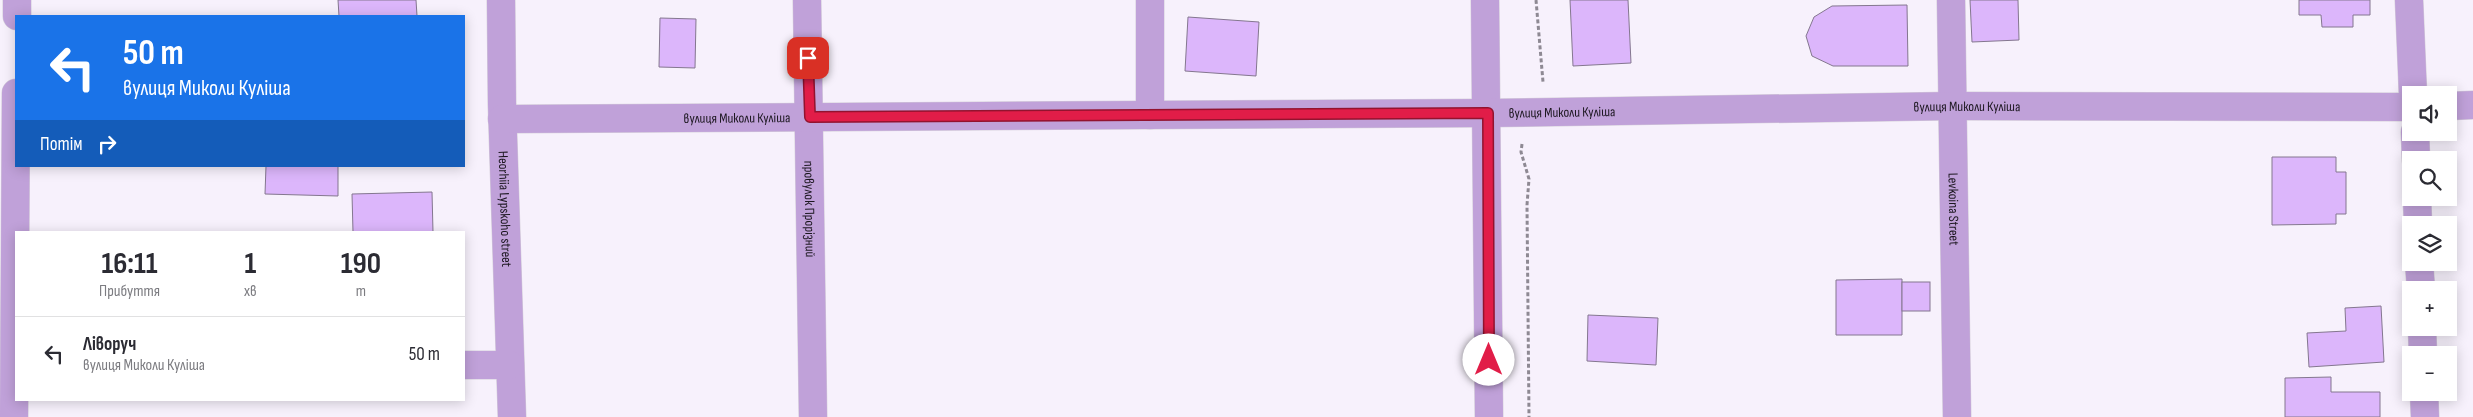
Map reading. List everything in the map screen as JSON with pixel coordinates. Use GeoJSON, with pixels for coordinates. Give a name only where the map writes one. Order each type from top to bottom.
{"type":"FeatureCollection","features":[{"type":"Feature","properties":{"kind":"street"},"geometry":{"type":"LineString","coordinates":[[17,0],[17,15]]}},
{"type":"Feature","properties":{"kind":"street","name":"Heorhiia Lypskoho street"},"geometry":{"type":"LineString","coordinates":[[501,0],[502,119],[512,417]]}},
{"type":"Feature","properties":{"kind":"street","name":"провулок Прорізний"},"geometry":{"type":"LineString","coordinates":[[807,0],[813,417]]}},
{"type":"Feature","properties":{"kind":"street"},"geometry":{"type":"LineString","coordinates":[[1150,0],[1150,115]]}},
{"type":"Feature","properties":{"kind":"street"},"geometry":{"type":"LineString","coordinates":[[1486,0],[1489,417]]}},
{"type":"Feature","properties":{"kind":"street","name":"Levkoina Street"},"geometry":{"type":"LineString","coordinates":[[1951,0],[1957,417]]}},
{"type":"Feature","properties":{"kind":"street"},"geometry":{"type":"LineString","coordinates":[[2409,0],[2413,86]]}},
{"type":"Feature","properties":{"kind":"street"},"geometry":{"type":"LineString","coordinates":[[2457,106],[2473,105]]}},
{"type":"Feature","properties":{"kind":"street","name":"вулиця Миколи Куліша"},"geometry":{"type":"LineString","coordinates":[[502,119],[1488,113],[1953,106],[2402,107]]}},
{"type":"Feature","properties":{"kind":"street"},"geometry":{"type":"LineString","coordinates":[[14,417],[10,362],[15,139]]}},
{"type":"Feature","properties":{"kind":"street"},"geometry":{"type":"LineString","coordinates":[[465,365],[510,365]]}},
{"type":"Feature","properties":{"kind":"street"},"geometry":{"type":"LineString","coordinates":[[2424,401],[2425,417]]}},
{"type":"Feature","properties":{"kind":"path"},"geometry":{"type":"LineString","coordinates":[[1529,417],[1527,205],[1529,179],[1521,152],[1523,133],[1535,112],[1544,82],[1536,0]]}},
{"type":"Feature","properties":{"kind":"building"},"geometry":{"type":"Polygon","coordinates":[[[338,0],[416,0],[417,15],[339,15],[338,0]]]}},
{"type":"Feature","properties":{"kind":"building"},"geometry":{"type":"Polygon","coordinates":[[[1570,0],[1628,0],[1631,63],[1573,66],[1570,0]]]}},
{"type":"Feature","properties":{"kind":"building"},"geometry":{"type":"Polygon","coordinates":[[[1970,0],[2018,0],[2019,40],[1972,42],[1970,0]]]}},
{"type":"Feature","properties":{"kind":"building"},"geometry":{"type":"Polygon","coordinates":[[[2299,0],[2370,0],[2370,15],[2353,15],[2353,27],[2322,27],[2321,15],[2299,15],[2299,0]]]}},
{"type":"Feature","properties":{"kind":"building"},"geometry":{"type":"Polygon","coordinates":[[[1907,5],[1908,66],[1833,66],[1812,56],[1806,36],[1814,17],[1832,6],[1907,5]]]}},
{"type":"Feature","properties":{"kind":"building"},"geometry":{"type":"Polygon","coordinates":[[[1188,17],[1259,22],[1256,76],[1185,71],[1188,17]]]}},
{"type":"Feature","properties":{"kind":"building"},"geometry":{"type":"Polygon","coordinates":[[[660,18],[696,19],[695,68],[659,67],[660,18]]]}},
{"type":"Feature","properties":{"kind":"building"},"geometry":{"type":"Polygon","coordinates":[[[2272,157],[2336,157],[2336,172],[2346,172],[2346,214],[2336,214],[2336,224],[2272,225],[2272,157]]]}},
{"type":"Feature","properties":{"kind":"building"},"geometry":{"type":"Polygon","coordinates":[[[266,167],[338,167],[338,196],[265,194],[266,167]]]}},
{"type":"Feature","properties":{"kind":"building"},"geometry":{"type":"Polygon","coordinates":[[[432,192],[433,231],[353,231],[352,194],[432,192]]]}},
{"type":"Feature","properties":{"kind":"building"},"geometry":{"type":"Polygon","coordinates":[[[1902,279],[1902,335],[1836,335],[1836,280],[1902,279]]]}},
{"type":"Feature","properties":{"kind":"building"},"geometry":{"type":"Polygon","coordinates":[[[1902,282],[1930,282],[1930,311],[1902,311],[1902,282]]]}},
{"type":"Feature","properties":{"kind":"building"},"geometry":{"type":"Polygon","coordinates":[[[2381,306],[2384,362],[2309,367],[2307,333],[2346,331],[2345,308],[2381,306]]]}},
{"type":"Feature","properties":{"kind":"building"},"geometry":{"type":"Polygon","coordinates":[[[1588,315],[1658,318],[1656,365],[1587,361],[1588,315]]]}},
{"type":"Feature","properties":{"kind":"building"},"geometry":{"type":"Polygon","coordinates":[[[2331,377],[2331,392],[2380,392],[2380,417],[2285,417],[2285,378],[2331,377]]]}},
{"type":"Feature","properties":{"kind":"route"},"geometry":{"type":"LineString","coordinates":[[808,58],[810,117],[1488,113],[1489,360]]}}]}
